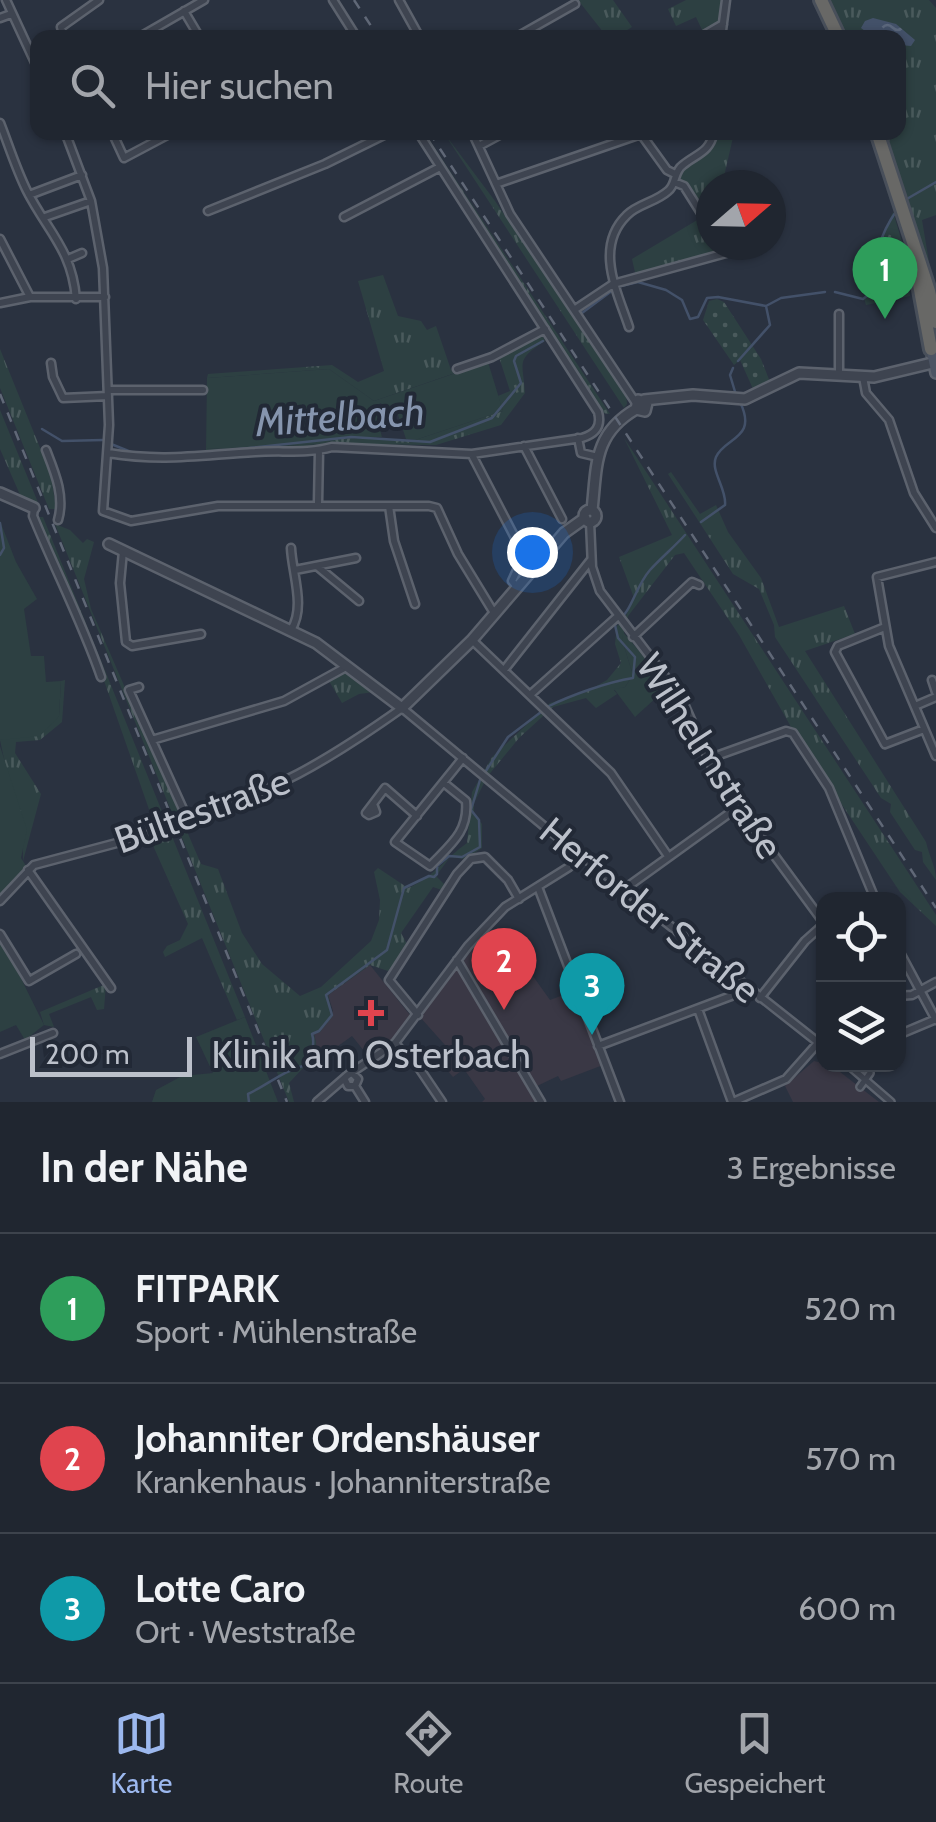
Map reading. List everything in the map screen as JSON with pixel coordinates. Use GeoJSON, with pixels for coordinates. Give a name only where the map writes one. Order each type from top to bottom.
{"type":"FeatureCollection","features":[{"type":"Feature","properties":{"kind":"highway"},"geometry":{"type":"LineString","coordinates":[[821,0],[835,30]]}},
{"type":"Feature","properties":{"kind":"highway"},"geometry":{"type":"LineString","coordinates":[[880,140],[930,291],[936,322]]}},
{"type":"Feature","properties":{"kind":"highway"},"geometry":{"type":"LineString","coordinates":[[912,242],[935,364]]}},
{"type":"Feature","properties":{"kind":"street"},"geometry":{"type":"LineString","coordinates":[[6,0],[30,53]]}},
{"type":"Feature","properties":{"kind":"street"},"geometry":{"type":"LineString","coordinates":[[62,30],[66,22],[99,0]]}},
{"type":"Feature","properties":{"kind":"street"},"geometry":{"type":"LineString","coordinates":[[152,30],[204,0]]}},
{"type":"Feature","properties":{"kind":"street"},"geometry":{"type":"LineString","coordinates":[[333,0],[352,30]]}},
{"type":"Feature","properties":{"kind":"street"},"geometry":{"type":"LineString","coordinates":[[399,0],[416,30]]}},
{"type":"Feature","properties":{"kind":"street"},"geometry":{"type":"LineString","coordinates":[[723,30],[726,0]]}},
{"type":"Feature","properties":{"kind":"street"},"geometry":{"type":"LineString","coordinates":[[529,30],[575,4]]}},
{"type":"Feature","properties":{"kind":"street"},"geometry":{"type":"LineString","coordinates":[[184,11],[195,30]]}},
{"type":"Feature","properties":{"kind":"street"},"geometry":{"type":"LineString","coordinates":[[0,18],[11,14]]}},
{"type":"Feature","properties":{"kind":"street"},"geometry":{"type":"LineString","coordinates":[[713,30],[723,24]]}},
{"type":"Feature","properties":{"kind":"street"},"geometry":{"type":"LineString","coordinates":[[0,123],[29,195],[68,259],[76,300]]}},
{"type":"Feature","properties":{"kind":"street"},"geometry":{"type":"LineString","coordinates":[[68,140],[91,201],[102,254],[108,393],[103,511],[131,521],[218,506],[318,503],[437,508],[458,554],[494,613]]}},
{"type":"Feature","properties":{"kind":"street"},"geometry":{"type":"LineString","coordinates":[[116,140],[124,158],[159,140]]}},
{"type":"Feature","properties":{"kind":"street"},"geometry":{"type":"LineString","coordinates":[[208,211],[374,140]]}},
{"type":"Feature","properties":{"kind":"street"},"geometry":{"type":"LineString","coordinates":[[108,449],[166,460],[332,447],[472,454],[595,432],[599,416],[423,140]]}},
{"type":"Feature","properties":{"kind":"street"},"geometry":{"type":"LineString","coordinates":[[475,140],[510,214],[640,404]]}},
{"type":"Feature","properties":{"kind":"street"},"geometry":{"type":"LineString","coordinates":[[478,146],[490,140]]}},
{"type":"Feature","properties":{"kind":"street"},"geometry":{"type":"LineString","coordinates":[[496,184],[621,140]]}},
{"type":"Feature","properties":{"kind":"street"},"geometry":{"type":"LineString","coordinates":[[646,140],[696,205]]}},
{"type":"Feature","properties":{"kind":"street"},"geometry":{"type":"LineString","coordinates":[[629,327],[614,286],[610,245],[626,216],[664,194],[684,164],[709,148],[712,140]]}},
{"type":"Feature","properties":{"kind":"street"},"geometry":{"type":"LineString","coordinates":[[344,217],[440,167]]}},
{"type":"Feature","properties":{"kind":"street"},"geometry":{"type":"LineString","coordinates":[[29,195],[82,175]]}},
{"type":"Feature","properties":{"kind":"street"},"geometry":{"type":"LineString","coordinates":[[44,218],[91,201]]}},
{"type":"Feature","properties":{"kind":"street"},"geometry":{"type":"LineString","coordinates":[[0,239],[30,297]]}},
{"type":"Feature","properties":{"kind":"street"},"geometry":{"type":"LineString","coordinates":[[68,259],[82,253]]}},
{"type":"Feature","properties":{"kind":"street"},"geometry":{"type":"LineString","coordinates":[[574,310],[614,286],[703,260]]}},
{"type":"Feature","properties":{"kind":"street"},"geometry":{"type":"LineString","coordinates":[[0,303],[30,297],[105,297]]}},
{"type":"Feature","properties":{"kind":"street"},"geometry":{"type":"LineString","coordinates":[[838,314],[838,375]]}},
{"type":"Feature","properties":{"kind":"street"},"geometry":{"type":"LineString","coordinates":[[457,370],[545,329]]}},
{"type":"Feature","properties":{"kind":"street"},"geometry":{"type":"LineString","coordinates":[[51,364],[63,398],[203,390]]}},
{"type":"Feature","properties":{"kind":"street"},"geometry":{"type":"LineString","coordinates":[[504,670],[591,560],[589,516],[598,457],[610,428],[640,404],[692,395],[738,400],[799,374],[823,372],[863,377],[935,364]]}},
{"type":"Feature","properties":{"kind":"street"},"geometry":{"type":"LineString","coordinates":[[863,377],[866,393],[889,420],[914,493],[936,528]]}},
{"type":"Feature","properties":{"kind":"street"},"geometry":{"type":"LineString","coordinates":[[578,438],[581,453],[598,457]]}},
{"type":"Feature","properties":{"kind":"street"},"geometry":{"type":"LineString","coordinates":[[524,446],[562,518]]}},
{"type":"Feature","properties":{"kind":"street"},"geometry":{"type":"LineString","coordinates":[[46,450],[62,504],[58,520]]}},
{"type":"Feature","properties":{"kind":"street"},"geometry":{"type":"LineString","coordinates":[[318,450],[318,503]]}},
{"type":"Feature","properties":{"kind":"street"},"geometry":{"type":"LineString","coordinates":[[472,454],[524,555],[512,581],[516,586]]}},
{"type":"Feature","properties":{"kind":"street"},"geometry":{"type":"LineString","coordinates":[[0,492],[34,508],[33,516],[83,626],[101,677]]}},
{"type":"Feature","properties":{"kind":"street"},"geometry":{"type":"LineString","coordinates":[[389,506],[394,540],[415,604]]}},
{"type":"Feature","properties":{"kind":"street"},"geometry":{"type":"LineString","coordinates":[[109,544],[291,630],[348,666],[402,708],[472,640],[564,532],[589,516]]}},
{"type":"Feature","properties":{"kind":"street"},"geometry":{"type":"LineString","coordinates":[[291,548],[296,570],[296,622],[291,630]]}},
{"type":"Feature","properties":{"kind":"street"},"geometry":{"type":"LineString","coordinates":[[123,550],[120,583],[126,642],[132,646],[201,634]]}},
{"type":"Feature","properties":{"kind":"street"},"geometry":{"type":"LineString","coordinates":[[296,570],[356,558]]}},
{"type":"Feature","properties":{"kind":"street","name":"Wilhelmstraße"},"geometry":{"type":"LineString","coordinates":[[591,560],[596,584],[682,697],[708,759],[738,807],[816,913]]}},
{"type":"Feature","properties":{"kind":"street"},"geometry":{"type":"LineString","coordinates":[[936,562],[877,578],[889,646],[936,756]]}},
{"type":"Feature","properties":{"kind":"street"},"geometry":{"type":"LineString","coordinates":[[317,566],[360,601]]}},
{"type":"Feature","properties":{"kind":"street","name":"Wilhelmstraße"},"geometry":{"type":"LineString","coordinates":[[632,635],[692,582],[699,586]]}},
{"type":"Feature","properties":{"kind":"street"},"geometry":{"type":"LineString","coordinates":[[531,694],[619,618]]}},
{"type":"Feature","properties":{"kind":"street"},"geometry":{"type":"LineString","coordinates":[[886,627],[838,646],[835,652],[885,744],[924,729]]}},
{"type":"Feature","properties":{"kind":"street"},"geometry":{"type":"LineString","coordinates":[[472,640],[611,772],[668,856]]}},
{"type":"Feature","properties":{"kind":"street"},"geometry":{"type":"LineString","coordinates":[[152,740],[288,700],[348,666]]}},
{"type":"Feature","properties":{"kind":"street"},"geometry":{"type":"LineString","coordinates":[[915,706],[936,694],[932,680]]}},
{"type":"Feature","properties":{"kind":"street"},"geometry":{"type":"LineString","coordinates":[[139,688],[129,690],[186,821]]}},
{"type":"Feature","properties":{"kind":"street","name":"Herforder Straße"},"geometry":{"type":"LineString","coordinates":[[402,708],[579,855],[816,1041]]}},
{"type":"Feature","properties":{"kind":"street","name":"Bültestraße"},"geometry":{"type":"LineString","coordinates":[[0,901],[28,870],[42,862],[158,832],[280,786],[335,756],[402,708]]}},
{"type":"Feature","properties":{"kind":"street"},"geometry":{"type":"LineString","coordinates":[[708,759],[786,731],[794,733],[828,788],[872,892]]}},
{"type":"Feature","properties":{"kind":"street"},"geometry":{"type":"LineString","coordinates":[[444,784],[466,801],[462,833],[430,866],[395,842],[463,758]]}},
{"type":"Feature","properties":{"kind":"street"},"geometry":{"type":"LineString","coordinates":[[372,804],[385,788],[417,816]]}},
{"type":"Feature","properties":{"kind":"street"},"geometry":{"type":"LineString","coordinates":[[623,890],[738,807]]}},
{"type":"Feature","properties":{"kind":"street"},"geometry":{"type":"LineString","coordinates":[[317,1102],[395,1042],[457,960],[505,907],[569,867],[579,855]]}},
{"type":"Feature","properties":{"kind":"street"},"geometry":{"type":"LineString","coordinates":[[418,1014],[390,980],[471,858],[485,857],[508,880],[519,898]]}},
{"type":"Feature","properties":{"kind":"street"},"geometry":{"type":"LineString","coordinates":[[28,870],[110,988]]}},
{"type":"Feature","properties":{"kind":"street"},"geometry":{"type":"LineString","coordinates":[[538,887],[620,1102]]}},
{"type":"Feature","properties":{"kind":"street"},"geometry":{"type":"LineString","coordinates":[[760,998],[816,931]]}},
{"type":"Feature","properties":{"kind":"street"},"geometry":{"type":"LineString","coordinates":[[0,934],[29,981],[76,954]]}},
{"type":"Feature","properties":{"kind":"street"},"geometry":{"type":"LineString","coordinates":[[457,960],[541,1102]]}},
{"type":"Feature","properties":{"kind":"street"},"geometry":{"type":"LineString","coordinates":[[906,967],[936,1020],[906,1031]]}},
{"type":"Feature","properties":{"kind":"street"},"geometry":{"type":"LineString","coordinates":[[906,994],[936,982]]}},
{"type":"Feature","properties":{"kind":"street"},"geometry":{"type":"LineString","coordinates":[[598,1046],[748,990]]}},
{"type":"Feature","properties":{"kind":"street"},"geometry":{"type":"LineString","coordinates":[[698,1009],[732,1102],[786,1079],[816,1050]]}},
{"type":"Feature","properties":{"kind":"street"},"geometry":{"type":"LineString","coordinates":[[0,1054],[53,1033]]}},
{"type":"Feature","properties":{"kind":"street"},"geometry":{"type":"LineString","coordinates":[[395,1042],[415,1062],[442,1102]]}},
{"type":"Feature","properties":{"kind":"street"},"geometry":{"type":"LineString","coordinates":[[853,1072],[862,1084],[890,1102]]}},
{"type":"Feature","properties":{"kind":"street"},"geometry":{"type":"LineString","coordinates":[[862,1084],[870,1073]]}},
{"type":"Feature","properties":{"kind":"street"},"geometry":{"type":"LineString","coordinates":[[353,1074],[358,1079],[355,1086]]}},
{"type":"Feature","properties":{"kind":"street"},"geometry":{"type":"LineString","coordinates":[[345,1080],[348,1086],[355,1086]]}},
{"type":"Feature","properties":{"kind":"street"},"geometry":{"type":"LineString","coordinates":[[876,1090],[881,1082]]}},
{"type":"Feature","properties":{"kind":"street"},"geometry":{"type":"LineString","coordinates":[[355,1086],[364,1102]]}},
{"type":"Feature","properties":{"kind":"shaded area"},"geometry":{"type":"Polygon","coordinates":[[[486,932],[501,950],[510,944],[550,1000],[574,991],[603,1065],[561,1081],[558,1076],[537,1086],[522,1063],[517,1067],[537,1102],[482,1102],[485,1099],[464,1069],[453,1077],[434,1055],[445,1045],[420,1017],[486,932]]]}},
{"type":"Feature","properties":{"kind":"shaded area","name":"Klinik am Osterbach"},"geometry":{"type":"Polygon","coordinates":[[[370,965],[410,1015],[393,1038],[369,1057],[352,1036],[317,1061],[311,1061],[314,1034],[320,1032],[333,1011],[328,995],[370,965]]]}},
{"type":"Feature","properties":{"kind":"shaded area"},"geometry":{"type":"Polygon","coordinates":[[[814,1061],[816,1072],[840,1072],[879,1102],[793,1102],[785,1086],[814,1061]]]}},
{"type":"Feature","properties":{"kind":"green space"},"geometry":{"type":"Polygon","coordinates":[[[578,0],[613,0],[632,27],[602,30],[578,0]]]}},
{"type":"Feature","properties":{"kind":"green space"},"geometry":{"type":"Polygon","coordinates":[[[686,0],[723,0],[722,21],[706,30],[702,30],[696,17],[676,26],[668,9],[686,0]]]}},
{"type":"Feature","properties":{"kind":"green space"},"geometry":{"type":"Polygon","coordinates":[[[828,0],[929,0],[936,8],[936,215],[922,220],[933,286],[888,140],[906,140],[906,30],[898,30],[896,24],[881,23],[862,28],[864,30],[843,30],[828,0]]]}},
{"type":"Feature","properties":{"kind":"green space"},"geometry":{"type":"Polygon","coordinates":[[[426,140],[430,140],[610,414],[602,413],[426,140]]]}},
{"type":"Feature","properties":{"kind":"green space"},"geometry":{"type":"Polygon","coordinates":[[[449,140],[495,201],[626,395],[624,408],[449,140]]]}},
{"type":"Feature","properties":{"kind":"green space"},"geometry":{"type":"Polygon","coordinates":[[[713,140],[732,140],[725,170],[696,170],[696,203],[677,173],[713,140]]]}},
{"type":"Feature","properties":{"kind":"green space"},"geometry":{"type":"Polygon","coordinates":[[[893,212],[910,296],[866,305],[864,298],[876,280],[879,244],[893,212]]]}},
{"type":"Feature","properties":{"kind":"green space"},"geometry":{"type":"Polygon","coordinates":[[[696,221],[696,260],[704,260],[637,281],[632,259],[696,221]]]}},
{"type":"Feature","properties":{"kind":"green space"},"geometry":{"type":"Polygon","coordinates":[[[383,275],[398,316],[421,321],[427,330],[436,326],[455,373],[374,401],[329,369],[207,378],[208,374],[332,365],[358,382],[384,371],[358,281],[383,275]]]}},
{"type":"Feature","properties":{"kind":"green space"},"geometry":{"type":"Polygon","coordinates":[[[709,301],[724,302],[761,359],[770,382],[754,391],[740,360],[734,365],[703,320],[709,301]]]}},
{"type":"Feature","properties":{"kind":"green space"},"geometry":{"type":"Polygon","coordinates":[[[542,335],[545,341],[523,362],[525,393],[501,425],[436,445],[332,444],[206,457],[206,449],[325,444],[336,438],[415,440],[503,411],[498,396],[510,391],[499,357],[542,335]]]}},
{"type":"Feature","properties":{"kind":"green space"},"geometry":{"type":"Polygon","coordinates":[[[0,349],[51,475],[56,509],[49,509],[0,388],[0,349]]]}},
{"type":"Feature","properties":{"kind":"green space"},"geometry":{"type":"Polygon","coordinates":[[[488,362],[503,411],[415,440],[406,439],[397,412],[386,415],[381,403],[377,405],[377,418],[382,437],[336,438],[325,444],[206,449],[207,378],[329,369],[374,401],[488,362]]]}},
{"type":"Feature","properties":{"kind":"green space"},"geometry":{"type":"Polygon","coordinates":[[[0,410],[39,505],[21,497],[0,449],[0,410]]]}},
{"type":"Feature","properties":{"kind":"green space"},"geometry":{"type":"Polygon","coordinates":[[[624,438],[936,915],[936,926],[906,898],[906,892],[900,892],[795,734],[739,635],[684,553],[675,555],[628,616],[622,640],[633,675],[625,687],[614,690],[617,694],[596,708],[586,698],[553,707],[519,738],[487,777],[474,803],[474,814],[482,824],[482,848],[465,859],[450,857],[467,843],[472,792],[492,757],[550,703],[586,692],[607,680],[621,663],[615,644],[617,626],[634,598],[619,557],[672,535],[624,438]]]}},
{"type":"Feature","properties":{"kind":"green space"},"geometry":{"type":"Polygon","coordinates":[[[671,472],[700,514],[716,505],[728,532],[761,578],[779,627],[844,606],[855,634],[805,651],[926,842],[936,880],[923,862],[922,852],[915,850],[890,812],[891,804],[881,798],[775,637],[759,589],[733,574],[668,474],[671,472]]]}},
{"type":"Feature","properties":{"kind":"green space"},"geometry":{"type":"Polygon","coordinates":[[[43,517],[245,1017],[237,1020],[202,938],[165,957],[167,946],[180,940],[188,924],[151,841],[158,835],[87,632],[63,586],[37,521],[43,517]]]}},
{"type":"Feature","properties":{"kind":"green space"},"geometry":{"type":"Polygon","coordinates":[[[0,521],[16,562],[37,599],[24,609],[31,656],[44,656],[46,682],[61,681],[59,716],[40,736],[0,740],[0,521]]]}},
{"type":"Feature","properties":{"kind":"green space"},"geometry":{"type":"Polygon","coordinates":[[[55,524],[70,530],[83,543],[87,539],[94,542],[84,579],[91,609],[201,864],[218,869],[242,933],[262,964],[300,996],[321,987],[371,941],[379,920],[380,900],[374,872],[378,868],[408,888],[450,857],[436,876],[445,885],[442,890],[433,887],[401,933],[408,946],[388,971],[370,965],[328,995],[333,1016],[314,1034],[311,1061],[317,1061],[289,1083],[294,1102],[289,1102],[55,524]]]}},
{"type":"Feature","properties":{"kind":"green space"},"geometry":{"type":"Polygon","coordinates":[[[623,632],[669,686],[635,717],[614,689],[625,687],[633,675],[623,632]]]}},
{"type":"Feature","properties":{"kind":"green space"},"geometry":{"type":"Polygon","coordinates":[[[348,672],[374,692],[342,703],[329,681],[348,672]]]}},
{"type":"Feature","properties":{"kind":"green space"},"geometry":{"type":"Polygon","coordinates":[[[65,680],[62,722],[40,740],[16,742],[15,753],[41,794],[23,861],[0,740],[59,716],[61,681],[65,680]]]}},
{"type":"Feature","properties":{"kind":"green space"},"geometry":{"type":"Polygon","coordinates":[[[0,746],[27,830],[21,858],[28,869],[0,898],[0,746]]]}},
{"type":"Feature","properties":{"kind":"green space"},"geometry":{"type":"Polygon","coordinates":[[[0,936],[44,1025],[25,1040],[16,1025],[0,1032],[0,936]]]}},
{"type":"Feature","properties":{"kind":"green space"},"geometry":{"type":"Polygon","coordinates":[[[106,984],[104,1009],[97,1010],[91,997],[49,1014],[54,1027],[44,1025],[40,1012],[106,984]]]}},
{"type":"Feature","properties":{"kind":"green space"},"geometry":{"type":"Polygon","coordinates":[[[245,1017],[278,1102],[152,1102],[156,1090],[182,1076],[213,1073],[196,1037],[245,1017]]]}},
{"type":"Feature","properties":{"kind":"water"},"geometry":{"type":"Polygon","coordinates":[[[873,18],[903,30],[864,30],[865,21],[873,18]]]}},
{"type":"Feature","properties":{"kind":"water"},"geometry":{"type":"Polygon","coordinates":[[[906,32],[915,40],[906,46],[906,32]]]}},
{"type":"Feature","properties":{"kind":"waterway"},"geometry":{"type":"LineString","coordinates":[[905,200],[936,182]]}},
{"type":"Feature","properties":{"kind":"waterway"},"geometry":{"type":"LineString","coordinates":[[835,292],[863,299],[869,294],[875,282],[880,242],[897,210]]}},
{"type":"Feature","properties":{"kind":"waterway"},"geometry":{"type":"LineString","coordinates":[[582,313],[617,287],[638,282],[666,290],[682,300],[690,319],[698,317],[707,298],[766,306],[781,298],[825,292]]}},
{"type":"Feature","properties":{"kind":"waterway"},"geometry":{"type":"LineString","coordinates":[[738,361],[770,325],[766,306]]}},
{"type":"Feature","properties":{"kind":"waterway","name":"Mittelbach"},"geometry":{"type":"LineString","coordinates":[[221,451],[351,437],[430,442],[492,418],[521,383],[516,356],[543,341]]}},
{"type":"Feature","properties":{"kind":"waterway"},"geometry":{"type":"LineString","coordinates":[[733,368],[730,375],[736,395]]}},
{"type":"Feature","properties":{"kind":"waterway"},"geometry":{"type":"LineString","coordinates":[[701,522],[725,505],[715,462],[720,450],[743,430],[745,414],[740,402]]}},
{"type":"Feature","properties":{"kind":"waterway","name":"Mittelbach"},"geometry":{"type":"LineString","coordinates":[[42,429],[62,441],[103,440]]}},
{"type":"Feature","properties":{"kind":"waterway","name":"Mittelbach"},"geometry":{"type":"LineString","coordinates":[[111,444],[136,454]]}},
{"type":"Feature","properties":{"kind":"waterway"},"geometry":{"type":"LineString","coordinates":[[0,523],[4,548],[0,555]]}},
{"type":"Feature","properties":{"kind":"waterway"},"geometry":{"type":"LineString","coordinates":[[547,707],[633,678],[635,657],[618,638],[615,625],[650,570],[685,535]]}},
{"type":"Feature","properties":{"kind":"waterway"},"geometry":{"type":"LineString","coordinates":[[249,1102],[248,1094],[306,1065],[312,1050],[312,1034],[332,1015],[326,995],[387,950],[404,888],[434,877],[437,866],[449,856],[462,857],[480,847],[479,820],[471,810],[480,780],[508,737],[541,712]]}},
{"type":"Feature","properties":{"kind":"railway"},"geometry":{"type":"LineString","coordinates":[[354,0],[374,30]]}},
{"type":"Feature","properties":{"kind":"railway"},"geometry":{"type":"LineString","coordinates":[[434,140],[936,908]]}},
{"type":"Feature","properties":{"kind":"railway"},"geometry":{"type":"LineString","coordinates":[[0,394],[287,1102]]}},
{"type":"Feature","properties":{"kind":"place","name":"FITPARK"},"geometry":{"type":"Point","coordinates":[885,319]}},
{"type":"Feature","properties":{"kind":"place","name":"Johanniter Ordenshäuser"},"geometry":{"type":"Point","coordinates":[504,1010]}},
{"type":"Feature","properties":{"kind":"place","name":"Klinik am Osterbach"},"geometry":{"type":"Point","coordinates":[371,1013]}},
{"type":"Feature","properties":{"kind":"place","name":"Lotte Caro"},"geometry":{"type":"Point","coordinates":[592,1035]}}]}
